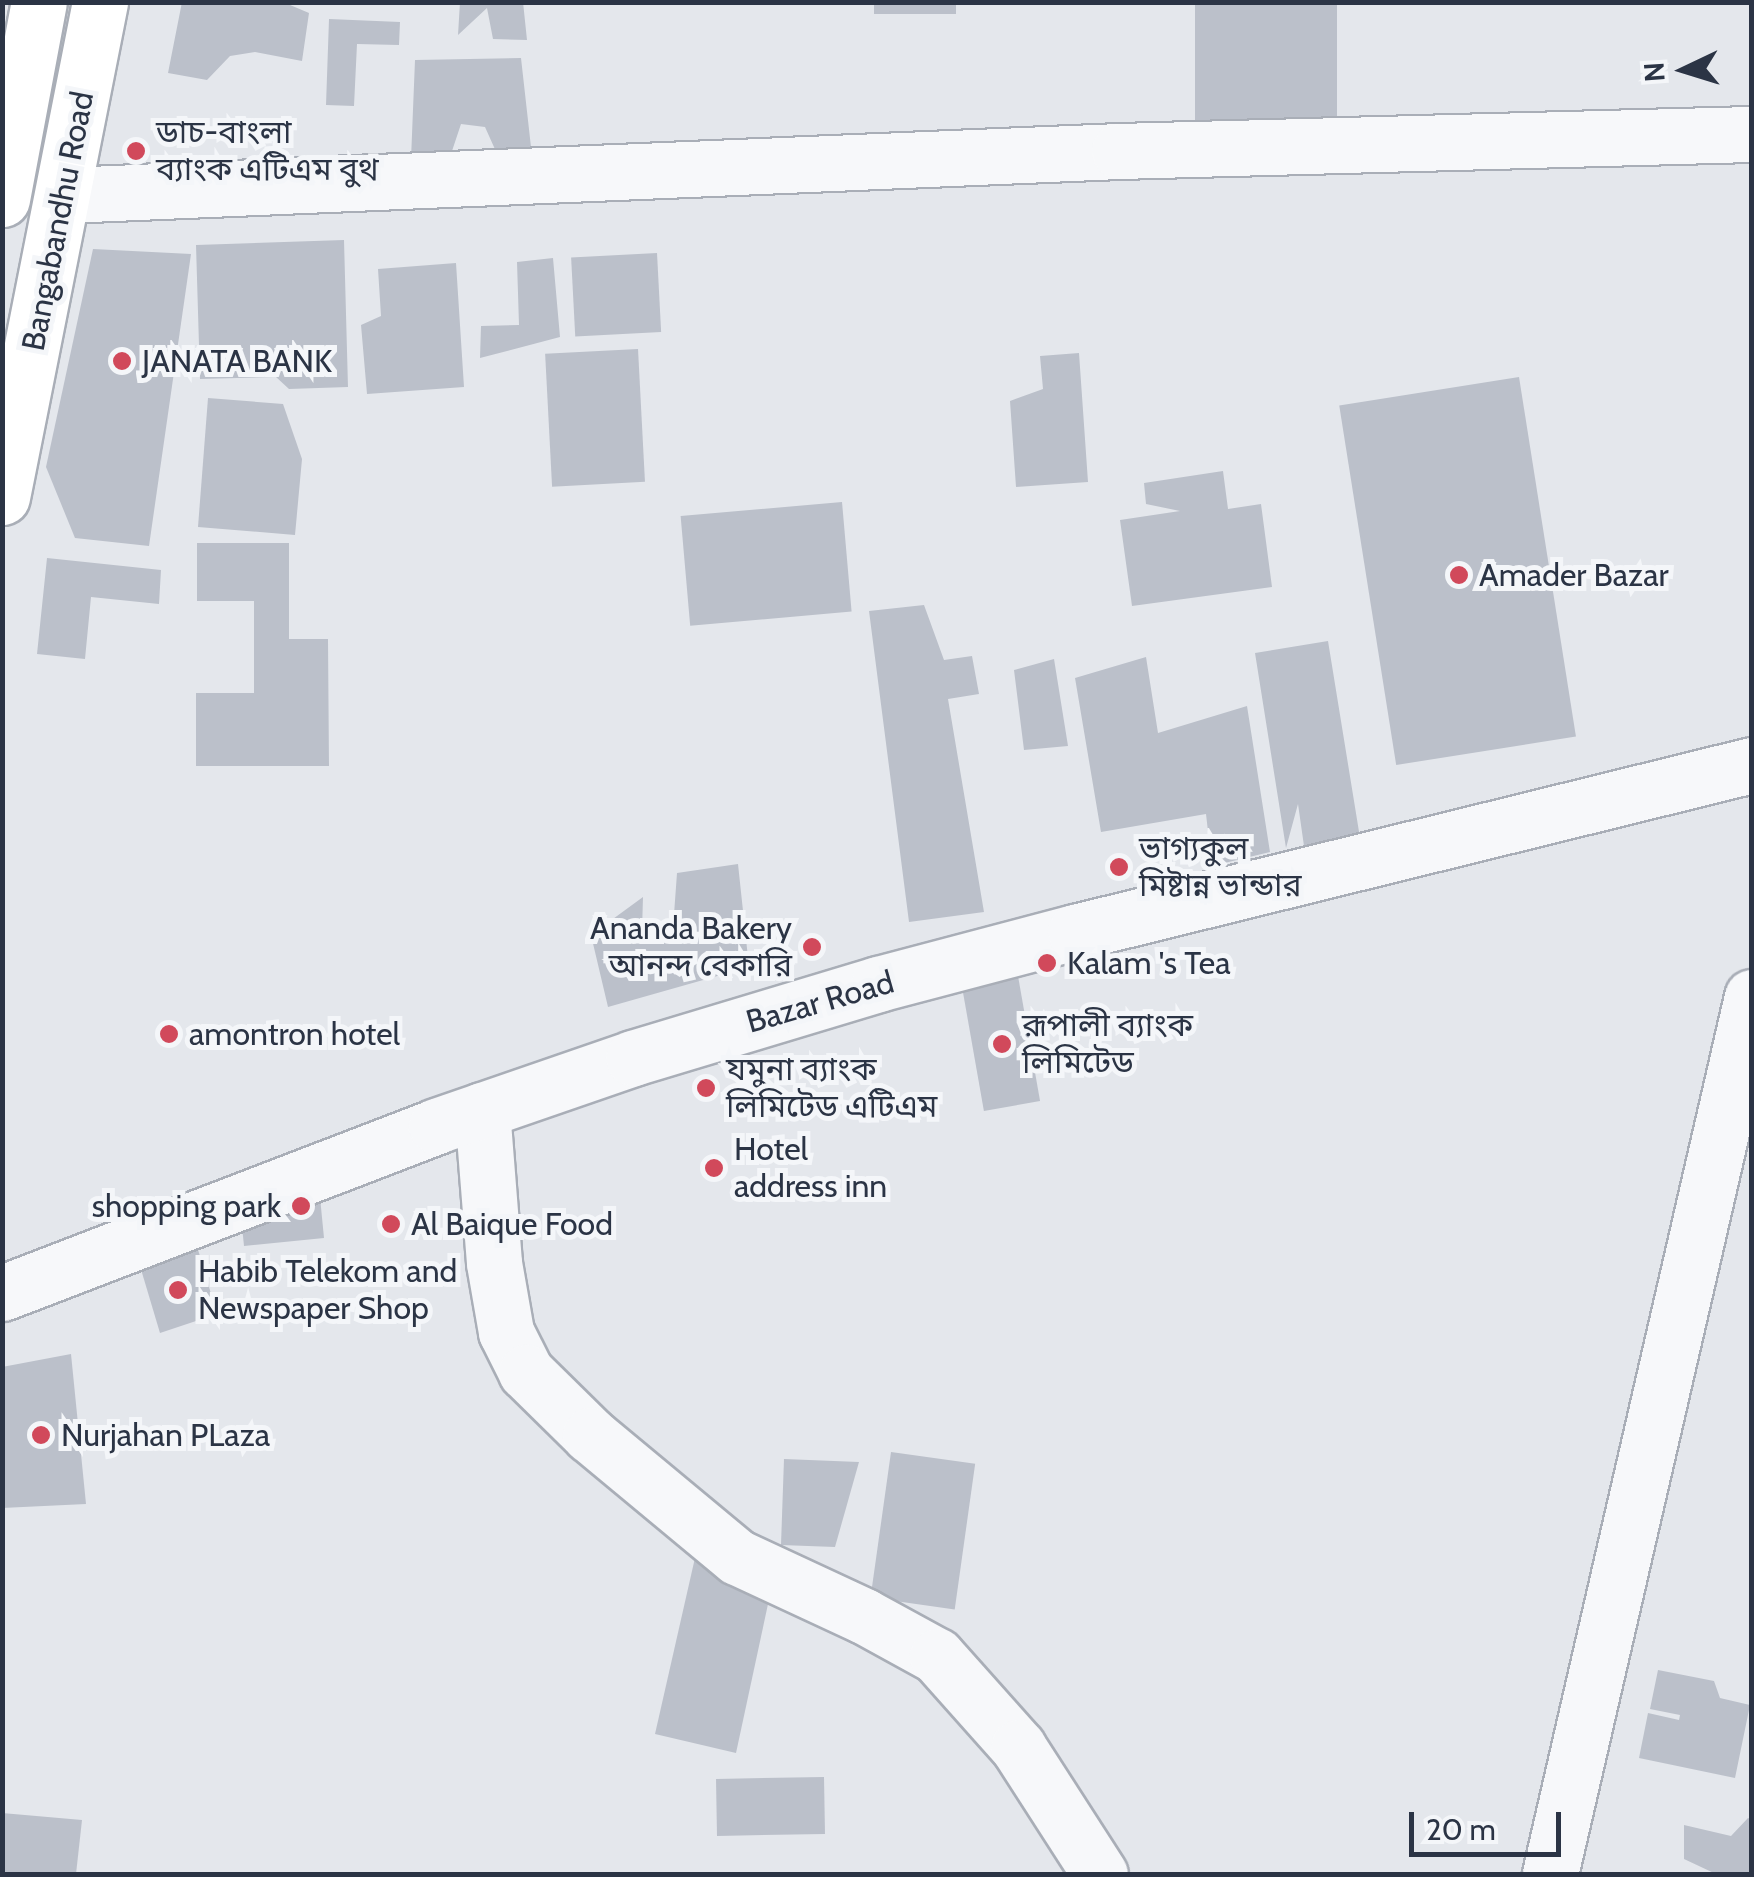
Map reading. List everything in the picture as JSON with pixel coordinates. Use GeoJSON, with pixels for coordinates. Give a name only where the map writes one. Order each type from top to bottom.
{"type":"FeatureCollection","features":[{"type":"Feature","properties":{"kind":"main road","name":"Bangabandhu Road"},"geometry":{"type":"LineString","coordinates":[[4,187],[39,2]]}},
{"type":"Feature","properties":{"kind":"main road","name":"Bangabandhu Road"},"geometry":{"type":"LineString","coordinates":[[2,498],[65,195],[100,2]]}},
{"type":"Feature","properties":{"kind":"street"},"geometry":{"type":"LineString","coordinates":[[4,187],[65,195],[1119,152],[1752,134]]}},
{"type":"Feature","properties":{"kind":"street","name":"Bazar Road"},"geometry":{"type":"LineString","coordinates":[[2,1292],[482,1110],[634,1058],[878,984],[1752,765]]}},
{"type":"Feature","properties":{"kind":"street"},"geometry":{"type":"LineString","coordinates":[[1550,1874],[1752,997]]}},
{"type":"Feature","properties":{"kind":"street"},"geometry":{"type":"LineString","coordinates":[[482,1110],[494,1264],[506,1332],[526,1372],[590,1435],[738,1557],[864,1616],[937,1656],[1018,1747],[1100,1874]]}},
{"type":"Feature","properties":{"kind":"building"},"geometry":{"type":"Polygon","coordinates":[[[182,2],[283,2],[309,13],[302,61],[255,52],[230,56],[207,80],[168,73],[182,2]]]}},
{"type":"Feature","properties":{"kind":"building"},"geometry":{"type":"Polygon","coordinates":[[[460,2],[523,2],[527,40],[493,39],[487,8],[458,35],[460,2]]]}},
{"type":"Feature","properties":{"kind":"building"},"geometry":{"type":"Polygon","coordinates":[[[874,2],[956,2],[956,14],[874,14],[874,2]]]}},
{"type":"Feature","properties":{"kind":"building"},"geometry":{"type":"Polygon","coordinates":[[[1195,2],[1337,2],[1337,133],[1195,133],[1195,2]]]}},
{"type":"Feature","properties":{"kind":"building"},"geometry":{"type":"Polygon","coordinates":[[[329,19],[400,22],[399,45],[357,44],[354,106],[326,105],[329,19]]]}},
{"type":"Feature","properties":{"kind":"building"},"geometry":{"type":"Polygon","coordinates":[[[521,58],[532,156],[498,156],[485,127],[461,124],[450,157],[411,159],[415,60],[521,58]]]}},
{"type":"Feature","properties":{"kind":"building"},"geometry":{"type":"Polygon","coordinates":[[[344,240],[348,387],[289,389],[276,377],[200,379],[196,245],[344,240]]]}},
{"type":"Feature","properties":{"kind":"building","name":"JANATA BANK"},"geometry":{"type":"Polygon","coordinates":[[[93,249],[191,254],[149,546],[75,538],[46,467],[93,249]]]}},
{"type":"Feature","properties":{"kind":"building"},"geometry":{"type":"Polygon","coordinates":[[[657,253],[661,332],[575,336],[571,258],[657,253]]]}},
{"type":"Feature","properties":{"kind":"building"},"geometry":{"type":"Polygon","coordinates":[[[553,258],[560,337],[480,358],[481,326],[519,325],[517,262],[553,258]]]}},
{"type":"Feature","properties":{"kind":"building"},"geometry":{"type":"Polygon","coordinates":[[[456,263],[464,387],[367,394],[361,325],[381,316],[378,269],[456,263]]]}},
{"type":"Feature","properties":{"kind":"building"},"geometry":{"type":"Polygon","coordinates":[[[638,349],[645,482],[552,487],[545,354],[638,349]]]}},
{"type":"Feature","properties":{"kind":"building"},"geometry":{"type":"Polygon","coordinates":[[[1079,353],[1088,482],[1016,487],[1010,401],[1043,389],[1040,356],[1079,353]]]}},
{"type":"Feature","properties":{"kind":"building","name":"Amader Bazar"},"geometry":{"type":"Polygon","coordinates":[[[1519,377],[1576,737],[1396,765],[1339,405],[1519,377]]]}},
{"type":"Feature","properties":{"kind":"building"},"geometry":{"type":"Polygon","coordinates":[[[208,398],[283,404],[302,459],[295,535],[198,527],[208,398]]]}},
{"type":"Feature","properties":{"kind":"building"},"geometry":{"type":"Polygon","coordinates":[[[1223,471],[1228,509],[1261,504],[1272,587],[1132,606],[1120,520],[1180,511],[1146,504],[1144,483],[1223,471]]]}},
{"type":"Feature","properties":{"kind":"building"},"geometry":{"type":"Polygon","coordinates":[[[842,502],[852,612],[690,626],[681,516],[842,502]]]}},
{"type":"Feature","properties":{"kind":"building"},"geometry":{"type":"Polygon","coordinates":[[[197,543],[289,543],[289,639],[328,639],[329,766],[196,766],[196,693],[254,693],[254,601],[197,601],[197,543]]]}},
{"type":"Feature","properties":{"kind":"building"},"geometry":{"type":"Polygon","coordinates":[[[47,558],[161,570],[159,604],[91,597],[85,659],[37,654],[47,558]]]}},
{"type":"Feature","properties":{"kind":"building"},"geometry":{"type":"Polygon","coordinates":[[[924,605],[944,660],[972,656],[979,694],[948,699],[984,912],[909,922],[869,611],[924,605]]]}},
{"type":"Feature","properties":{"kind":"building"},"geometry":{"type":"Polygon","coordinates":[[[1328,641],[1361,844],[1305,853],[1298,804],[1286,848],[1255,653],[1328,641]]]}},
{"type":"Feature","properties":{"kind":"building"},"geometry":{"type":"Polygon","coordinates":[[[1146,657],[1158,733],[1247,706],[1270,852],[1212,866],[1206,814],[1101,832],[1075,678],[1146,657]]]}},
{"type":"Feature","properties":{"kind":"building"},"geometry":{"type":"Polygon","coordinates":[[[1054,659],[1068,746],[1024,750],[1014,670],[1054,659]]]}},
{"type":"Feature","properties":{"kind":"building"},"geometry":{"type":"Polygon","coordinates":[[[738,864],[749,967],[608,1007],[591,935],[643,897],[642,931],[673,928],[677,873],[738,864]]]}},
{"type":"Feature","properties":{"kind":"building","name":"রূপালী ব্যাংক লিমিটেড"},"geometry":{"type":"Polygon","coordinates":[[[1018,976],[1040,1101],[984,1111],[962,986],[1018,976]]]}},
{"type":"Feature","properties":{"kind":"building","name":"shopping park"},"geometry":{"type":"Polygon","coordinates":[[[319,1187],[324,1238],[244,1246],[242,1226],[319,1187]]]}},
{"type":"Feature","properties":{"kind":"building","name":"Habib Telekom and Newspaper Shop"},"geometry":{"type":"Polygon","coordinates":[[[194,1236],[217,1314],[160,1333],[140,1266],[194,1236]]]}},
{"type":"Feature","properties":{"kind":"building","name":"Nurjahan PLaza"},"geometry":{"type":"Polygon","coordinates":[[[71,1354],[86,1504],[2,1508],[2,1367],[71,1354]]]}},
{"type":"Feature","properties":{"kind":"building"},"geometry":{"type":"Polygon","coordinates":[[[891,1452],[975,1464],[955,1609],[871,1598],[891,1452]]]}},
{"type":"Feature","properties":{"kind":"building"},"geometry":{"type":"Polygon","coordinates":[[[784,1459],[859,1462],[835,1547],[781,1545],[784,1459]]]}},
{"type":"Feature","properties":{"kind":"building"},"geometry":{"type":"Polygon","coordinates":[[[697,1549],[768,1604],[736,1753],[655,1734],[697,1549]]]}},
{"type":"Feature","properties":{"kind":"building"},"geometry":{"type":"Polygon","coordinates":[[[1658,1670],[1714,1681],[1720,1698],[1750,1705],[1735,1778],[1639,1758],[1648,1713],[1679,1720],[1680,1715],[1650,1709],[1658,1670]]]}},
{"type":"Feature","properties":{"kind":"building"},"geometry":{"type":"Polygon","coordinates":[[[824,1777],[825,1834],[717,1836],[716,1779],[824,1777]]]}},
{"type":"Feature","properties":{"kind":"building"},"geometry":{"type":"Polygon","coordinates":[[[2,1813],[82,1820],[76,1874],[2,1874],[2,1813]]]}},
{"type":"Feature","properties":{"kind":"building"},"geometry":{"type":"Polygon","coordinates":[[[1748,1818],[1752,1820],[1752,1874],[1716,1874],[1684,1859],[1684,1825],[1731,1836],[1748,1818]]]}},
{"type":"Feature","properties":{"kind":"place","name":"ডাচ-বাংলা ব্যাংক এটিএম বুথ"},"geometry":{"type":"Point","coordinates":[136,151]}},
{"type":"Feature","properties":{"kind":"place","name":"JANATA BANK"},"geometry":{"type":"Point","coordinates":[122,361]}},
{"type":"Feature","properties":{"kind":"place","name":"Amader Bazar"},"geometry":{"type":"Point","coordinates":[1459,575]}},
{"type":"Feature","properties":{"kind":"place","name":"ভাগ্যকুল মিষ্টান্ন ভান্ডার"},"geometry":{"type":"Point","coordinates":[1119,867]}},
{"type":"Feature","properties":{"kind":"place","name":"Ananda Bakery আনন্দ বেকারি"},"geometry":{"type":"Point","coordinates":[812,947]}},
{"type":"Feature","properties":{"kind":"place","name":"Kalam 's Tea"},"geometry":{"type":"Point","coordinates":[1047,963]}},
{"type":"Feature","properties":{"kind":"place","name":"amontron hotel"},"geometry":{"type":"Point","coordinates":[169,1034]}},
{"type":"Feature","properties":{"kind":"place","name":"রূপালী ব্যাংক লিমিটেড"},"geometry":{"type":"Point","coordinates":[1002,1044]}},
{"type":"Feature","properties":{"kind":"place","name":"যমুনা ব্যাংক লিমিটেড এটিএম"},"geometry":{"type":"Point","coordinates":[706,1088]}},
{"type":"Feature","properties":{"kind":"place","name":"Hotel address inn"},"geometry":{"type":"Point","coordinates":[714,1168]}},
{"type":"Feature","properties":{"kind":"place","name":"shopping park"},"geometry":{"type":"Point","coordinates":[301,1206]}},
{"type":"Feature","properties":{"kind":"place","name":"Al Baique Food"},"geometry":{"type":"Point","coordinates":[391,1224]}},
{"type":"Feature","properties":{"kind":"place","name":"Habib Telekom and Newspaper Shop"},"geometry":{"type":"Point","coordinates":[178,1290]}},
{"type":"Feature","properties":{"kind":"place","name":"Nurjahan PLaza"},"geometry":{"type":"Point","coordinates":[41,1435]}}]}
